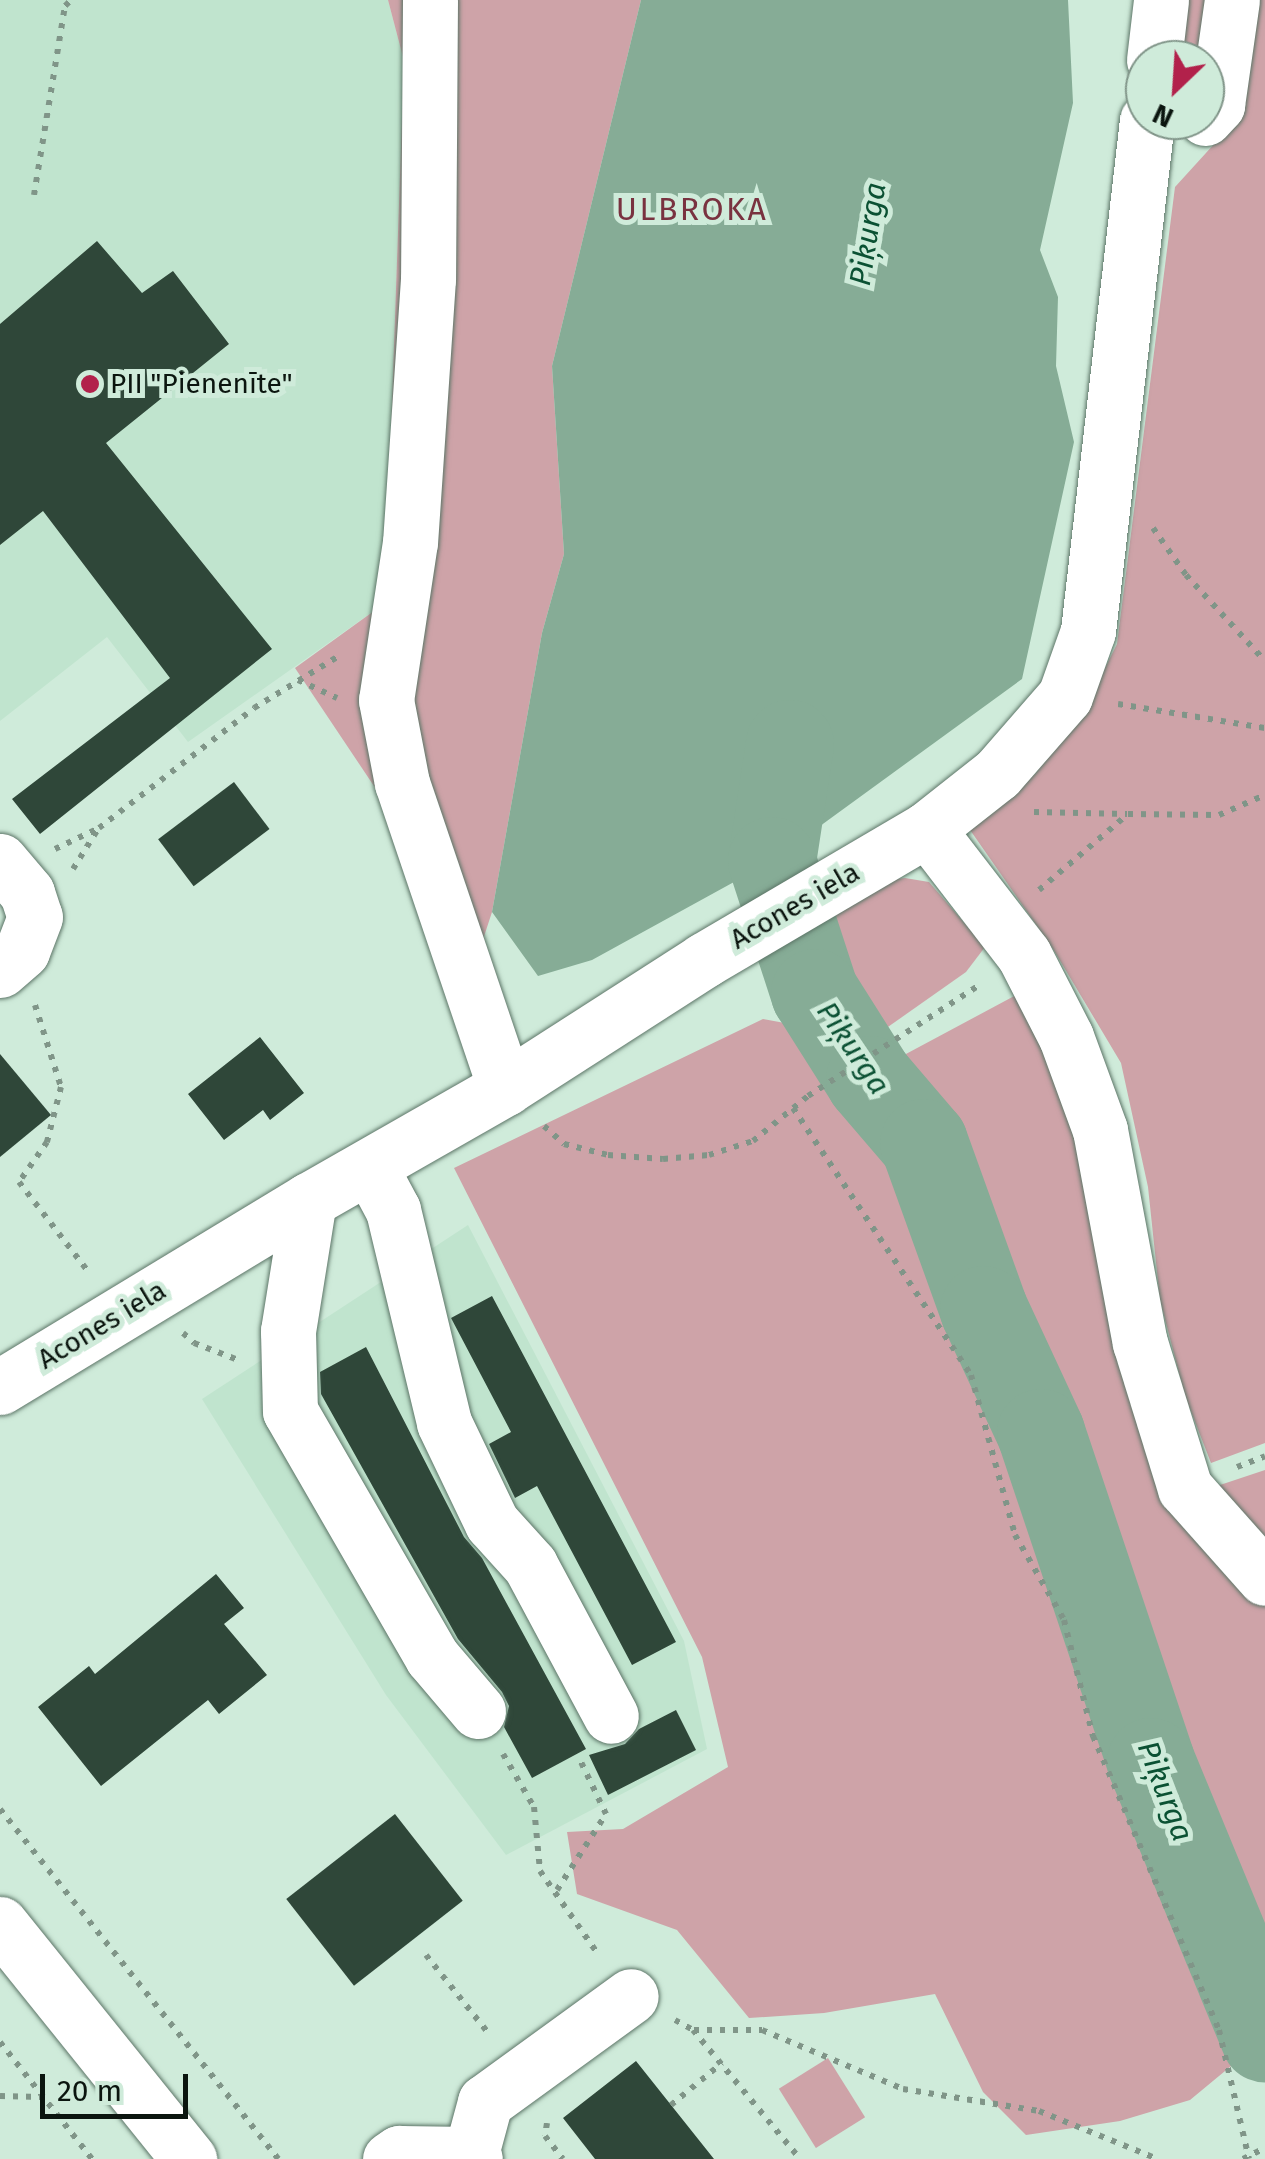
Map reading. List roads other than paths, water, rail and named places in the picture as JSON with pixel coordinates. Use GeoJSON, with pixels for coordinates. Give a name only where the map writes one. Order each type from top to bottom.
{"type":"FeatureCollection","features":[{"type":"Feature","properties":{"kind":"street"},"geometry":{"type":"LineString","coordinates":[[430,0],[428,279],[410,542],[386,700],[402,783],[505,1088]]}},
{"type":"Feature","properties":{"kind":"street"},"geometry":{"type":"LineString","coordinates":[[1156,40],[1160,0]]}},
{"type":"Feature","properties":{"kind":"street"},"geometry":{"type":"LineString","coordinates":[[1225,49],[1232,0]]}},
{"type":"Feature","properties":{"kind":"street","name":"Acones iela"},"geometry":{"type":"LineString","coordinates":[[0,1387],[309,1200],[505,1088],[704,960],[927,829],[997,774],[1065,696],[1088,631],[1145,140]]}},
{"type":"Feature","properties":{"kind":"street"},"geometry":{"type":"LineString","coordinates":[[927,829],[1012,940],[1066,1037],[1100,1130],[1140,1343],[1185,1488],[1265,1578]]}},
{"type":"Feature","properties":{"kind":"street"},"geometry":{"type":"LineString","coordinates":[[3,865],[28,893],[16,949]]}},
{"type":"Feature","properties":{"kind":"street"},"geometry":{"type":"LineString","coordinates":[[370,1167],[393,1210],[444,1423],[492,1523],[530,1564],[611,1716]]}},
{"type":"Feature","properties":{"kind":"street"},"geometry":{"type":"LineString","coordinates":[[309,1200],[288,1331],[286,1379],[290,1411],[432,1657],[478,1710]]}},
{"type":"Feature","properties":{"kind":"street"},"geometry":{"type":"LineString","coordinates":[[0,1924],[189,2159]]}},
{"type":"Feature","properties":{"kind":"street"},"geometry":{"type":"LineString","coordinates":[[390,2159],[399,2153],[473,2156],[485,2102],[631,1996]]}},
{"type":"Feature","properties":{"kind":"water"},"geometry":{"type":"Polygon","coordinates":[[[641,0],[1068,0],[1073,103],[1040,250],[1058,297],[1056,366],[1074,442],[1022,679],[772,861],[592,960],[538,976],[492,912],[542,633],[564,554],[552,366],[641,0]]]}},
{"type":"Feature","properties":{"kind":"waterway","name":"Piķurga"},"geometry":{"type":"LineString","coordinates":[[790,744],[772,861],[815,993],[870,1080],[924,1143],[984,1310],[1041,1433],[1151,1762],[1265,2038]]}},
{"type":"Feature","properties":{"kind":"place","name":"PII \"Pienenīte\""},"geometry":{"type":"Point","coordinates":[90,384]}},
{"type":"Feature","properties":{"kind":"district","name":"ULBROKA"},"geometry":{"type":"Point","coordinates":[692,209]}}]}
